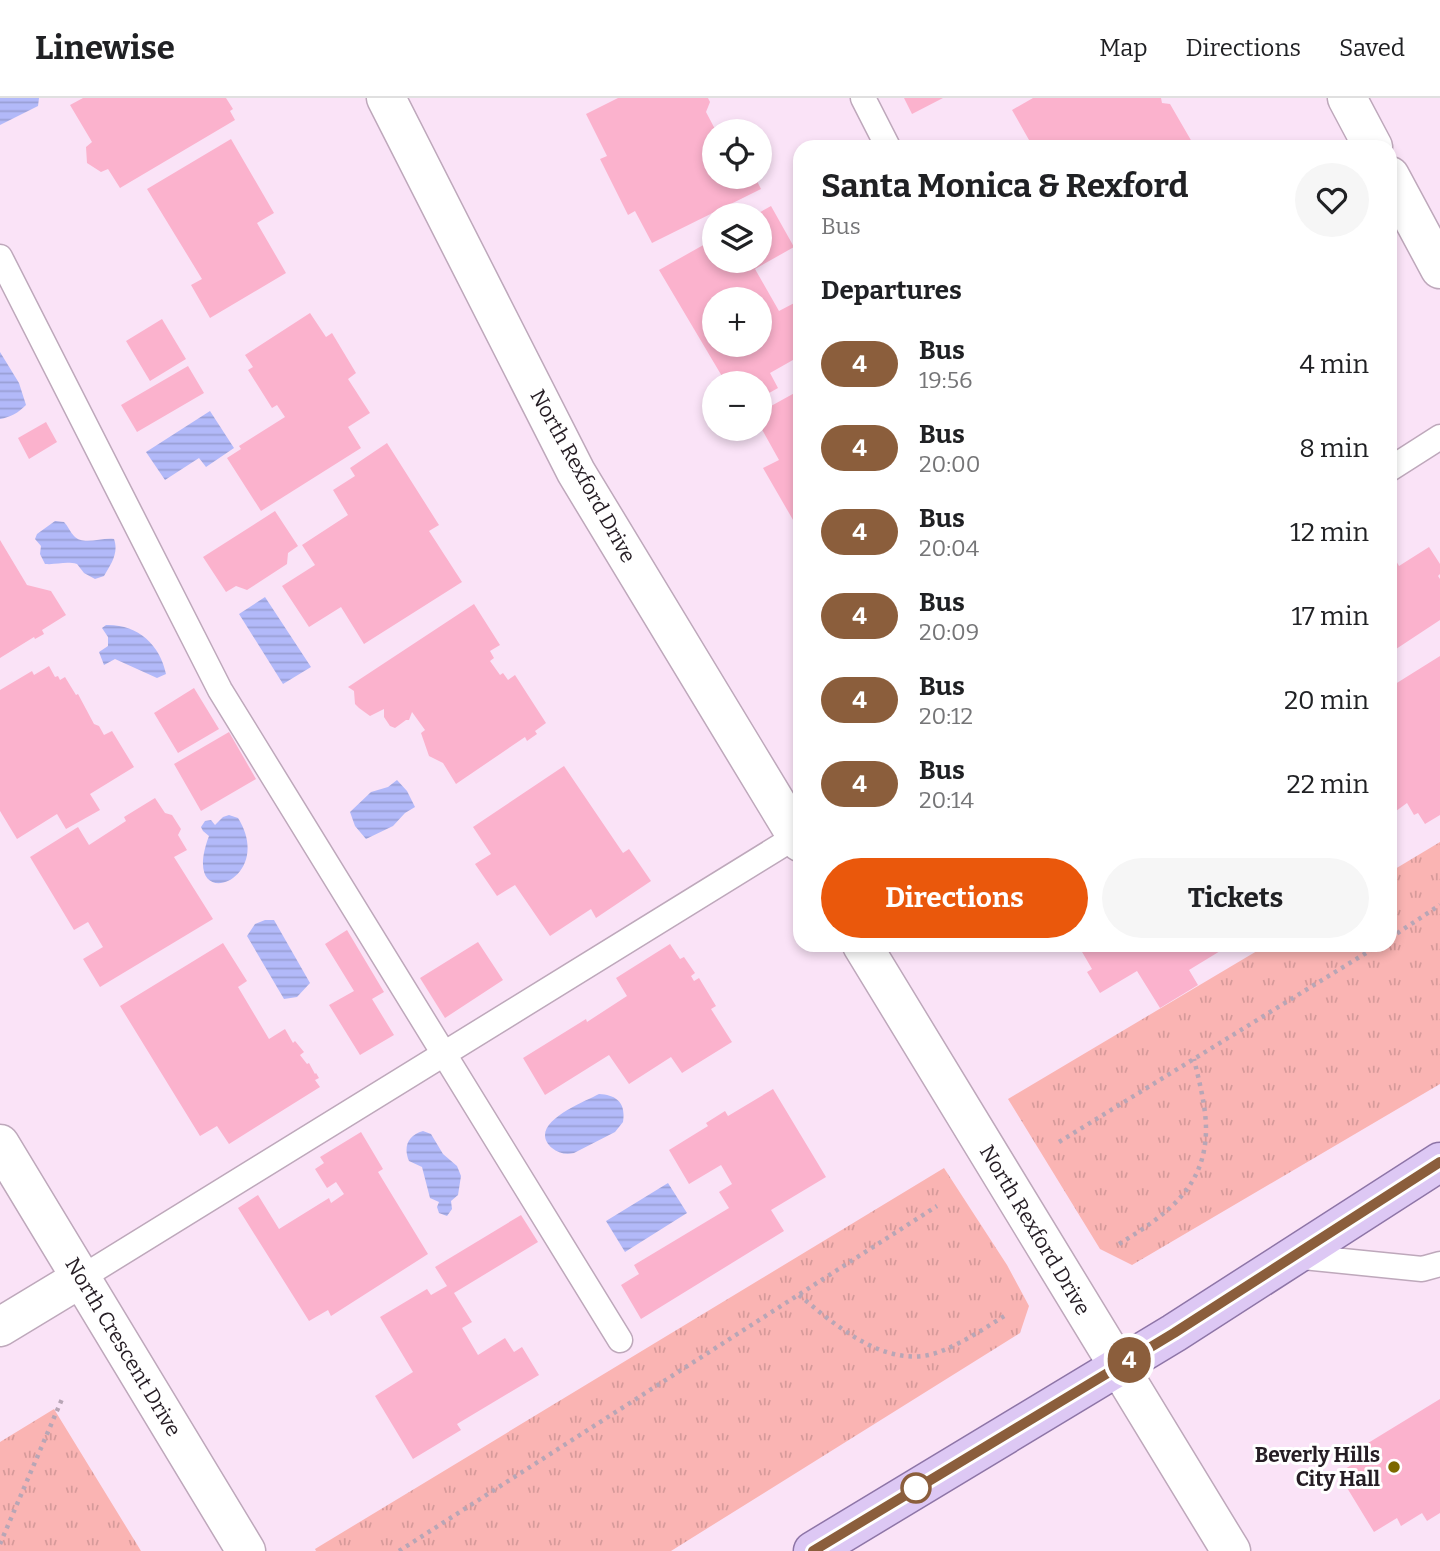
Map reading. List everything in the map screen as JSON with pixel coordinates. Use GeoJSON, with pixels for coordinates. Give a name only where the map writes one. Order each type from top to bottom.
{"type":"FeatureCollection","features":[{"type":"Feature","properties":{"kind":"main road"},"geometry":{"type":"LineString","coordinates":[[813,1551],[1118,1366],[1440,1161]]}},
{"type":"Feature","properties":{"kind":"street","name":"North Rexford Drive"},"geometry":{"type":"LineString","coordinates":[[386,98],[576,472],[793,829]]}},
{"type":"Feature","properties":{"kind":"street"},"geometry":{"type":"LineString","coordinates":[[1347,98],[1369,140]]}},
{"type":"Feature","properties":{"kind":"street"},"geometry":{"type":"LineString","coordinates":[[1397,189],[1440,269]]}},
{"type":"Feature","properties":{"kind":"street","name":"North Rexford Drive"},"geometry":{"type":"LineString","coordinates":[[866,952],[1231,1551]]}},
{"type":"Feature","properties":{"kind":"street","name":"North Crescent Drive"},"geometry":{"type":"LineString","coordinates":[[0,1144],[246,1551]]}},
{"type":"Feature","properties":{"kind":"street"},"geometry":{"type":"LineString","coordinates":[[0,1327],[81,1278]]}},
{"type":"Feature","properties":{"kind":"lane"},"geometry":{"type":"LineString","coordinates":[[863,98],[884,140]]}},
{"type":"Feature","properties":{"kind":"lane"},"geometry":{"type":"LineString","coordinates":[[0,257],[220,690],[620,1340]]}},
{"type":"Feature","properties":{"kind":"lane"},"geometry":{"type":"LineString","coordinates":[[1397,465],[1440,437]]}},
{"type":"Feature","properties":{"kind":"lane"},"geometry":{"type":"LineString","coordinates":[[81,1278],[793,840]]}},
{"type":"Feature","properties":{"kind":"lane"},"geometry":{"type":"LineString","coordinates":[[1292,1256],[1422,1269],[1440,1264]]}},
{"type":"Feature","properties":{"kind":"path"},"geometry":{"type":"LineString","coordinates":[[1397,933],[1440,905]]}},
{"type":"Feature","properties":{"kind":"path"},"geometry":{"type":"LineString","coordinates":[[1059,1142],[1368,952]]}},
{"type":"Feature","properties":{"kind":"path"},"geometry":{"type":"LineString","coordinates":[[1119,1244],[1158,1219],[1182,1198],[1196,1175],[1203,1153],[1206,1128],[1194,1059]]}},
{"type":"Feature","properties":{"kind":"path"},"geometry":{"type":"LineString","coordinates":[[399,1551],[937,1206]]}},
{"type":"Feature","properties":{"kind":"path"},"geometry":{"type":"LineString","coordinates":[[799,1295],[823,1315],[874,1347],[894,1355],[938,1353],[982,1331],[1006,1315]]}},
{"type":"Feature","properties":{"kind":"path"},"geometry":{"type":"LineString","coordinates":[[0,1544],[62,1399]]}},
{"type":"Feature","properties":{"kind":"green space"},"geometry":{"type":"Polygon","coordinates":[[[1440,842],[1440,1084],[1132,1265],[1100,1249],[1008,1099],[1255,952],[1397,952],[1397,868],[1440,842]]]}},
{"type":"Feature","properties":{"kind":"green space"},"geometry":{"type":"Polygon","coordinates":[[[944,1168],[1007,1265],[1029,1306],[1020,1333],[671,1551],[316,1551],[315,1549],[944,1168]]]}},
{"type":"Feature","properties":{"kind":"green space"},"geometry":{"type":"Polygon","coordinates":[[[54,1409],[141,1551],[0,1551],[0,1442],[54,1409]]]}},
{"type":"Feature","properties":{"kind":"water"},"geometry":{"type":"Polygon","coordinates":[[[0,98],[39,98],[38,106],[0,125],[0,98]]]}},
{"type":"Feature","properties":{"kind":"water"},"geometry":{"type":"Polygon","coordinates":[[[0,352],[19,383],[26,405],[14,414],[0,419],[0,352]]]}},
{"type":"Feature","properties":{"kind":"water"},"geometry":{"type":"Polygon","coordinates":[[[210,411],[234,448],[206,467],[199,458],[165,480],[146,452],[210,411]]]}},
{"type":"Feature","properties":{"kind":"water"},"geometry":{"type":"Polygon","coordinates":[[[55,521],[64,522],[78,539],[114,539],[115,554],[104,576],[95,579],[84,573],[77,564],[45,564],[40,554],[41,546],[35,539],[37,534],[55,521]]]}},
{"type":"Feature","properties":{"kind":"water"},"geometry":{"type":"Polygon","coordinates":[[[265,597],[311,667],[283,684],[239,614],[265,597]]]}},
{"type":"Feature","properties":{"kind":"water"},"geometry":{"type":"Polygon","coordinates":[[[106,625],[128,628],[145,638],[153,645],[166,674],[157,678],[115,659],[104,665],[99,652],[108,646],[108,637],[102,628],[106,625]]]}},
{"type":"Feature","properties":{"kind":"water"},"geometry":{"type":"Polygon","coordinates":[[[397,780],[407,791],[415,807],[393,826],[366,839],[355,826],[350,812],[371,792],[388,787],[397,780]]]}},
{"type":"Feature","properties":{"kind":"water"},"geometry":{"type":"Polygon","coordinates":[[[229,815],[238,818],[247,840],[246,859],[238,873],[227,881],[215,883],[206,876],[203,861],[209,836],[201,827],[205,821],[211,820],[215,825],[229,815]]]}},
{"type":"Feature","properties":{"kind":"water"},"geometry":{"type":"Polygon","coordinates":[[[274,920],[310,983],[297,997],[284,999],[247,936],[255,924],[274,920]]]}},
{"type":"Feature","properties":{"kind":"water"},"geometry":{"type":"Polygon","coordinates":[[[599,1094],[615,1098],[621,1105],[623,1122],[615,1132],[574,1153],[562,1153],[552,1148],[546,1139],[546,1131],[551,1122],[570,1108],[599,1094]]]}},
{"type":"Feature","properties":{"kind":"water"},"geometry":{"type":"Polygon","coordinates":[[[423,1131],[431,1134],[443,1154],[457,1166],[461,1176],[458,1195],[451,1201],[452,1209],[447,1216],[439,1213],[439,1202],[430,1198],[422,1167],[409,1161],[407,1156],[408,1142],[423,1131]]]}},
{"type":"Feature","properties":{"kind":"water"},"geometry":{"type":"Polygon","coordinates":[[[668,1183],[687,1213],[625,1252],[606,1221],[668,1183]]]}},
{"type":"Feature","properties":{"kind":"building"},"geometry":{"type":"Polygon","coordinates":[[[83,98],[226,98],[233,109],[230,111],[235,120],[120,188],[108,169],[101,172],[87,163],[86,147],[92,142],[70,105],[83,98]]]}},
{"type":"Feature","properties":{"kind":"building"},"geometry":{"type":"Polygon","coordinates":[[[618,98],[708,98],[710,102],[706,112],[710,119],[702,119],[702,189],[761,189],[733,203],[702,203],[702,218],[652,243],[635,211],[628,215],[600,159],[607,156],[586,114],[618,98]]]}},
{"type":"Feature","properties":{"kind":"building"},"geometry":{"type":"Polygon","coordinates":[[[904,98],[943,98],[912,114],[904,98]]]}},
{"type":"Feature","properties":{"kind":"building"},"geometry":{"type":"Polygon","coordinates":[[[1033,98],[1161,98],[1162,103],[1170,104],[1191,140],[1029,140],[1012,110],[1033,98]]]}},
{"type":"Feature","properties":{"kind":"building"},"geometry":{"type":"Polygon","coordinates":[[[231,139],[274,213],[257,223],[286,273],[210,318],[191,285],[202,279],[147,189],[231,139]]]}},
{"type":"Feature","properties":{"kind":"building"},"geometry":{"type":"Polygon","coordinates":[[[772,208],[793,245],[772,259],[772,208]]]}},
{"type":"Feature","properties":{"kind":"building"},"geometry":{"type":"Polygon","coordinates":[[[702,246],[702,273],[757,273],[765,287],[702,287],[702,343],[659,270],[702,246]]]}},
{"type":"Feature","properties":{"kind":"building"},"geometry":{"type":"Polygon","coordinates":[[[772,299],[779,311],[793,304],[793,360],[772,372],[719,371],[711,357],[772,357],[772,299]]]}},
{"type":"Feature","properties":{"kind":"building"},"geometry":{"type":"Polygon","coordinates":[[[310,313],[326,337],[332,333],[356,373],[348,379],[370,413],[348,427],[361,448],[261,511],[227,458],[241,449],[239,446],[285,417],[277,405],[272,408],[248,370],[253,367],[245,355],[310,313]]]}},
{"type":"Feature","properties":{"kind":"building"},"geometry":{"type":"Polygon","coordinates":[[[162,319],[186,359],[150,381],[126,341],[162,319]]]}},
{"type":"Feature","properties":{"kind":"building"},"geometry":{"type":"Polygon","coordinates":[[[188,366],[204,393],[137,432],[121,405],[188,366]]]}},
{"type":"Feature","properties":{"kind":"building"},"geometry":{"type":"Polygon","coordinates":[[[772,377],[778,388],[772,391],[772,377]]]}},
{"type":"Feature","properties":{"kind":"building"},"geometry":{"type":"Polygon","coordinates":[[[793,394],[793,520],[763,468],[779,460],[768,441],[772,441],[772,405],[793,394]]]}},
{"type":"Feature","properties":{"kind":"building"},"geometry":{"type":"Polygon","coordinates":[[[46,422],[57,442],[29,459],[18,438],[46,422]]]}},
{"type":"Feature","properties":{"kind":"building"},"geometry":{"type":"Polygon","coordinates":[[[387,443],[439,525],[429,531],[462,582],[364,644],[341,607],[309,627],[282,586],[315,565],[302,545],[348,515],[333,490],[355,476],[350,468],[387,443]]]}},
{"type":"Feature","properties":{"kind":"building"},"geometry":{"type":"Polygon","coordinates":[[[275,511],[298,546],[288,553],[287,564],[247,590],[236,586],[226,592],[203,557],[275,511]]]}},
{"type":"Feature","properties":{"kind":"building"},"geometry":{"type":"Polygon","coordinates":[[[0,540],[27,585],[51,591],[66,615],[42,630],[44,634],[35,639],[34,637],[0,658],[0,540]]]}},
{"type":"Feature","properties":{"kind":"building"},"geometry":{"type":"Polygon","coordinates":[[[1429,547],[1440,564],[1440,620],[1397,648],[1397,562],[1399,566],[1429,547]]]}},
{"type":"Feature","properties":{"kind":"building"},"geometry":{"type":"Polygon","coordinates":[[[474,604],[500,645],[490,651],[494,658],[490,661],[500,675],[503,673],[508,680],[515,675],[546,723],[527,741],[525,737],[456,784],[443,763],[429,756],[421,733],[425,730],[412,712],[409,720],[395,728],[390,726],[384,717],[384,709],[370,716],[359,708],[355,704],[354,691],[348,687],[474,604]]]}},
{"type":"Feature","properties":{"kind":"building"},"geometry":{"type":"Polygon","coordinates":[[[1440,656],[1440,815],[1425,824],[1418,813],[1414,815],[1407,803],[1397,810],[1397,683],[1440,656]]]}},
{"type":"Feature","properties":{"kind":"building"},"geometry":{"type":"Polygon","coordinates":[[[49,666],[55,677],[58,676],[60,680],[65,677],[76,695],[78,694],[94,724],[99,726],[104,735],[112,731],[134,767],[90,794],[100,810],[66,829],[57,814],[17,839],[0,811],[0,690],[32,671],[34,675],[49,666]]]}},
{"type":"Feature","properties":{"kind":"building"},"geometry":{"type":"Polygon","coordinates":[[[194,688],[219,729],[178,753],[154,713],[194,688]]]}},
{"type":"Feature","properties":{"kind":"building"},"geometry":{"type":"Polygon","coordinates":[[[229,732],[256,779],[201,811],[174,764],[229,732]]]}},
{"type":"Feature","properties":{"kind":"building"},"geometry":{"type":"Polygon","coordinates":[[[564,766],[623,853],[629,849],[651,881],[596,918],[591,909],[550,936],[515,885],[497,896],[475,864],[491,854],[473,827],[564,766]]]}},
{"type":"Feature","properties":{"kind":"building"},"geometry":{"type":"Polygon","coordinates":[[[155,798],[165,813],[172,815],[181,829],[178,835],[187,850],[174,857],[213,919],[100,987],[83,959],[103,947],[88,922],[74,930],[30,857],[78,827],[89,845],[126,821],[124,817],[155,798]]]}},
{"type":"Feature","properties":{"kind":"building"},"geometry":{"type":"Polygon","coordinates":[[[347,930],[384,992],[372,999],[394,1035],[360,1055],[329,1005],[354,991],[325,944],[347,930]]]}},
{"type":"Feature","properties":{"kind":"building"},"geometry":{"type":"Polygon","coordinates":[[[478,942],[503,980],[445,1018],[420,978],[478,942]]]}},
{"type":"Feature","properties":{"kind":"building"},"geometry":{"type":"Polygon","coordinates":[[[223,943],[247,981],[238,987],[269,1039],[285,1029],[293,1043],[295,1041],[304,1052],[300,1055],[316,1073],[319,1078],[315,1080],[320,1087],[229,1144],[217,1126],[200,1136],[120,1006],[223,943]]]}},
{"type":"Feature","properties":{"kind":"building"},"geometry":{"type":"Polygon","coordinates":[[[670,944],[680,959],[684,957],[695,973],[691,976],[694,981],[699,978],[716,1006],[711,1009],[732,1042],[682,1073],[671,1057],[629,1084],[609,1055],[545,1095],[523,1058],[627,996],[616,978],[670,944]]]}},
{"type":"Feature","properties":{"kind":"building"},"geometry":{"type":"Polygon","coordinates":[[[1082,952],[1219,952],[1189,970],[1198,985],[1160,1008],[1137,971],[1100,993],[1087,972],[1092,969],[1082,952]]]}},
{"type":"Feature","properties":{"kind":"building"},"geometry":{"type":"Polygon","coordinates":[[[773,1089],[826,1177],[771,1210],[784,1231],[641,1319],[621,1285],[639,1274],[634,1265],[729,1208],[719,1192],[732,1184],[721,1165],[689,1184],[669,1150],[708,1126],[706,1123],[725,1111],[728,1116],[773,1089]]]}},
{"type":"Feature","properties":{"kind":"building"},"geometry":{"type":"Polygon","coordinates":[[[361,1132],[383,1169],[378,1172],[428,1254],[331,1316],[328,1310],[309,1321],[238,1208],[258,1195],[279,1229],[329,1198],[331,1203],[344,1194],[336,1182],[327,1188],[315,1169],[324,1163],[320,1157],[361,1132]]]}},
{"type":"Feature","properties":{"kind":"building"},"geometry":{"type":"Polygon","coordinates":[[[521,1215],[538,1242],[454,1293],[472,1322],[462,1328],[478,1355],[505,1338],[514,1352],[522,1347],[539,1375],[457,1424],[461,1430],[413,1459],[375,1396],[413,1372],[380,1317],[427,1289],[431,1295],[447,1286],[435,1267],[521,1215]]]}},
{"type":"Feature","properties":{"kind":"building","name":"Beverly Hills City Hall"},"geometry":{"type":"Polygon","coordinates":[[[1440,1399],[1440,1513],[1427,1521],[1422,1513],[1401,1526],[1397,1518],[1374,1532],[1338,1473],[1360,1460],[1355,1451],[1440,1399]]]}},
{"type":"Feature","properties":{"kind":"bus line","name":"4"},"geometry":{"type":"LineString","coordinates":[[813,1551],[1174,1333],[1440,1162]]}},
{"type":"Feature","properties":{"kind":"place","name":"Beverly Hills City Hall"},"geometry":{"type":"Point","coordinates":[1394,1467]}}]}
